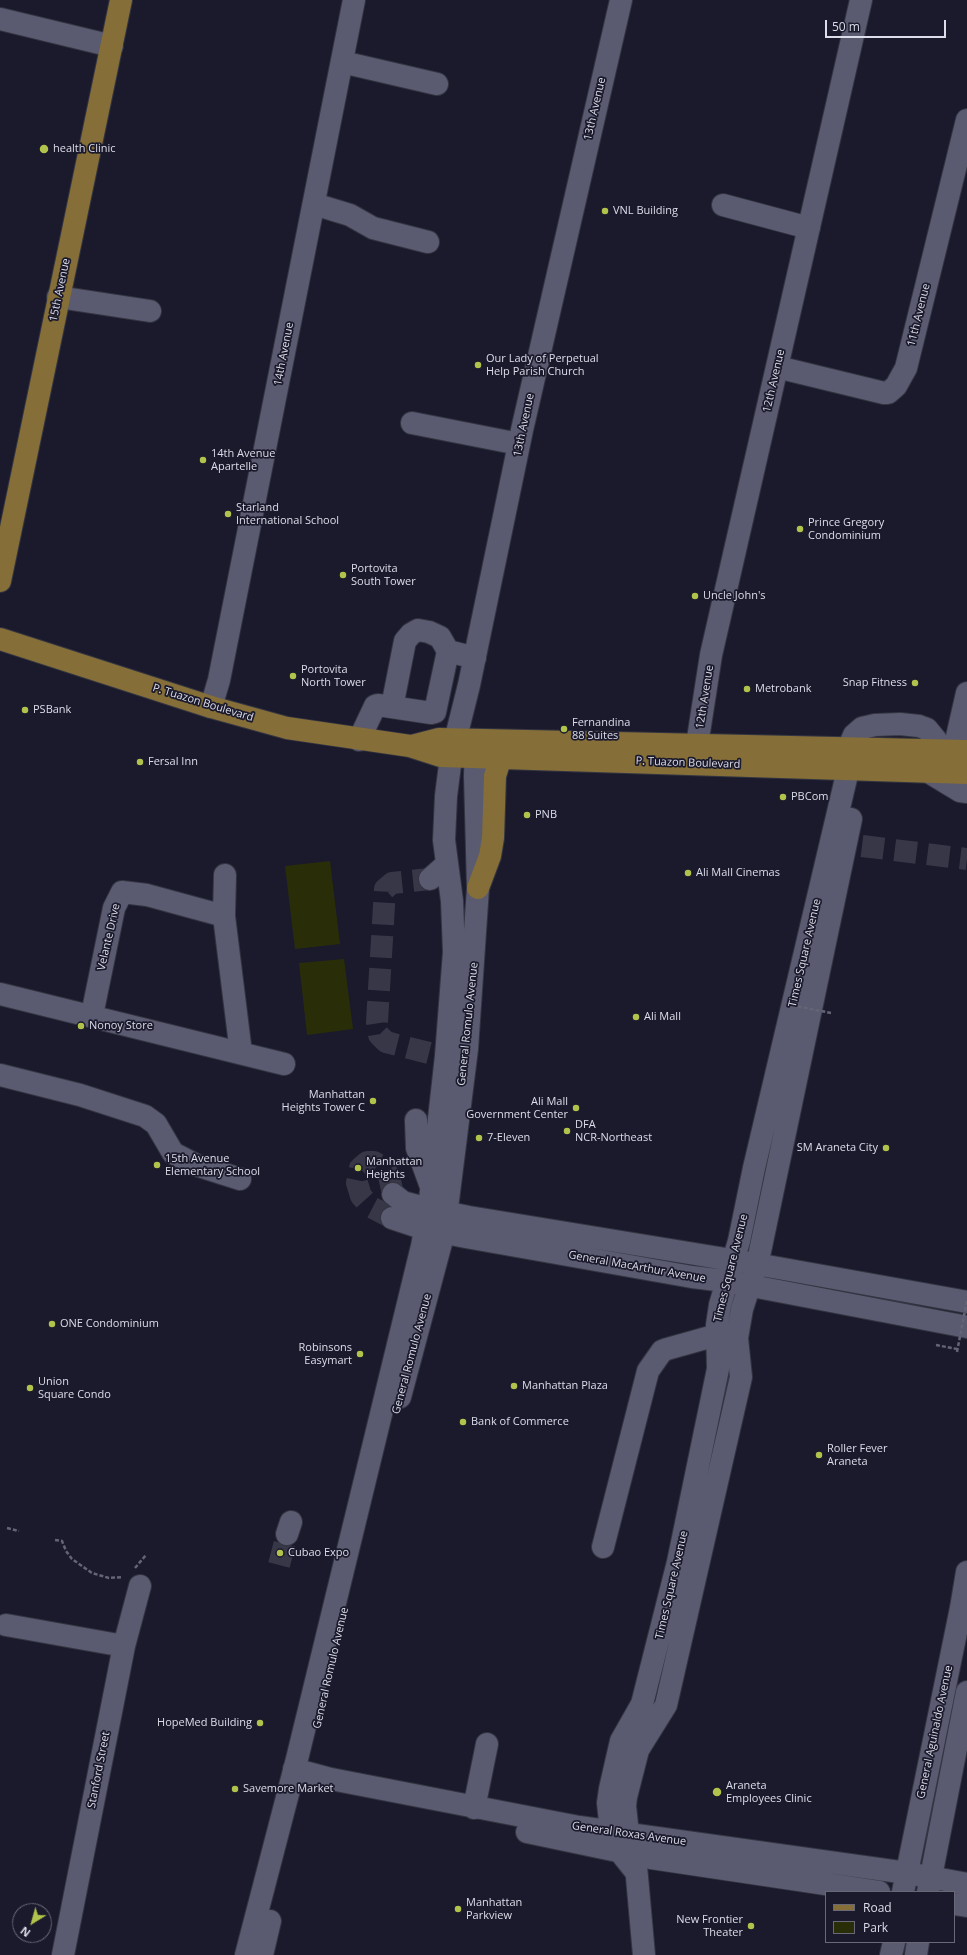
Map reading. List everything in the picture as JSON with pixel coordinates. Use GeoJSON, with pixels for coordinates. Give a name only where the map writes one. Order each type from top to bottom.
{"type":"FeatureCollection","features":[{"type":"Feature","properties":{"kind":"main road","name":"15th Avenue"},"geometry":{"type":"LineString","coordinates":[[0,581],[121,0]]}},
{"type":"Feature","properties":{"kind":"main road","name":"P. Tuazon Boulevard"},"geometry":{"type":"LineString","coordinates":[[0,639],[211,707],[287,728],[358,740],[410,746],[439,739],[465,749],[500,757],[697,754]]}},
{"type":"Feature","properties":{"kind":"main road","name":"P. Tuazon Boulevard"},"geometry":{"type":"LineString","coordinates":[[465,749],[855,759],[954,750]]}},
{"type":"Feature","properties":{"kind":"main road"},"geometry":{"type":"LineString","coordinates":[[478,888],[490,856],[493,838],[495,776],[500,757]]}},
{"type":"Feature","properties":{"kind":"main road","name":"P. Tuazon Boulevard"},"geometry":{"type":"LineString","coordinates":[[855,759],[927,771],[967,773]]}},
{"type":"Feature","properties":{"kind":"street","name":"14th Avenue"},"geometry":{"type":"LineString","coordinates":[[211,707],[219,680],[354,0]]}},
{"type":"Feature","properties":{"kind":"street","name":"13th Avenue"},"geometry":{"type":"LineString","coordinates":[[465,749],[475,658],[520,444],[621,0]]}},
{"type":"Feature","properties":{"kind":"street","name":"12th Avenue"},"geometry":{"type":"LineString","coordinates":[[697,754],[711,655],[861,0]]}},
{"type":"Feature","properties":{"kind":"street"},"geometry":{"type":"LineString","coordinates":[[0,19],[112,46]]}},
{"type":"Feature","properties":{"kind":"street"},"geometry":{"type":"LineString","coordinates":[[342,62],[437,84]]}},
{"type":"Feature","properties":{"kind":"street","name":"11th Avenue"},"geometry":{"type":"LineString","coordinates":[[777,367],[884,393],[896,386],[906,368],[967,120]]}},
{"type":"Feature","properties":{"kind":"street"},"geometry":{"type":"LineString","coordinates":[[314,204],[350,214],[373,228],[428,242]]}},
{"type":"Feature","properties":{"kind":"street"},"geometry":{"type":"LineString","coordinates":[[723,205],[809,228]]}},
{"type":"Feature","properties":{"kind":"street"},"geometry":{"type":"LineString","coordinates":[[58,297],[150,311]]}},
{"type":"Feature","properties":{"kind":"street"},"geometry":{"type":"LineString","coordinates":[[412,423],[520,444]]}},
{"type":"Feature","properties":{"kind":"street"},"geometry":{"type":"LineString","coordinates":[[358,740],[375,706],[431,713],[435,712],[448,651],[440,637],[429,632],[418,630],[411,634],[405,641],[392,707]]}},
{"type":"Feature","properties":{"kind":"street"},"geometry":{"type":"LineString","coordinates":[[448,651],[475,658]]}},
{"type":"Feature","properties":{"kind":"street"},"geometry":{"type":"LineString","coordinates":[[954,750],[967,693]]}},
{"type":"Feature","properties":{"kind":"street","name":"General Romulo Avenue"},"geometry":{"type":"LineString","coordinates":[[436,1221],[431,1185],[438,1054],[454,928],[435,871],[444,840],[446,796],[465,749]]}},
{"type":"Feature","properties":{"kind":"street","name":"General Romulo Avenue"},"geometry":{"type":"LineString","coordinates":[[262,1955],[363,1482],[436,1221],[467,1049],[478,888],[478,846],[465,749]]}},
{"type":"Feature","properties":{"kind":"street","name":"Times Square Avenue"},"geometry":{"type":"LineString","coordinates":[[644,1955],[626,1849],[625,1806],[638,1750],[666,1705],[741,1377],[737,1338],[742,1309],[756,1264],[854,845],[855,759]]}},
{"type":"Feature","properties":{"kind":"street","name":"Times Square Avenue"},"geometry":{"type":"LineString","coordinates":[[626,1849],[608,1803],[621,1741],[642,1704],[656,1653],[689,1510],[718,1369],[716,1335],[720,1305],[739,1240],[824,856],[855,759]]}},
{"type":"Feature","properties":{"kind":"street"},"geometry":{"type":"LineString","coordinates":[[927,771],[960,791],[967,792]]}},
{"type":"Feature","properties":{"kind":"street"},"geometry":{"type":"LineString","coordinates":[[444,840],[459,834],[473,840],[478,846]]}},
{"type":"Feature","properties":{"kind":"street"},"geometry":{"type":"LineString","coordinates":[[824,856],[854,845]]}},
{"type":"Feature","properties":{"kind":"street"},"geometry":{"type":"LineString","coordinates":[[225,875],[224,916],[241,1053]]}},
{"type":"Feature","properties":{"kind":"street","name":"Velante Drive"},"geometry":{"type":"LineString","coordinates":[[92,1015],[114,908],[122,892],[147,895],[224,916]]}},
{"type":"Feature","properties":{"kind":"street"},"geometry":{"type":"LineString","coordinates":[[0,994],[92,1015],[284,1064]]}},
{"type":"Feature","properties":{"kind":"street"},"geometry":{"type":"LineString","coordinates":[[438,1054],[467,1049]]}},
{"type":"Feature","properties":{"kind":"street"},"geometry":{"type":"LineString","coordinates":[[0,1075],[80,1095],[145,1116],[156,1124],[173,1153],[196,1165],[240,1179]]}},
{"type":"Feature","properties":{"kind":"street"},"geometry":{"type":"LineString","coordinates":[[416,1120],[417,1148],[431,1185]]}},
{"type":"Feature","properties":{"kind":"street"},"geometry":{"type":"LineString","coordinates":[[393,1194],[403,1202],[436,1221]]}},
{"type":"Feature","properties":{"kind":"street"},"geometry":{"type":"LineString","coordinates":[[392,1218],[436,1221]]}},
{"type":"Feature","properties":{"kind":"street","name":"General MacArthur Avenue"},"geometry":{"type":"LineString","coordinates":[[436,1221],[561,1233],[756,1264],[966,1301]]}},
{"type":"Feature","properties":{"kind":"street","name":"General MacArthur Avenue"},"geometry":{"type":"LineString","coordinates":[[436,1221],[484,1240],[697,1278],[726,1281],[967,1327]]}},
{"type":"Feature","properties":{"kind":"street"},"geometry":{"type":"LineString","coordinates":[[603,1547],[648,1372],[662,1351],[716,1335]]}},
{"type":"Feature","properties":{"kind":"street","name":"Stanford Street"},"geometry":{"type":"LineString","coordinates":[[63,1955],[124,1646],[133,1577]]}},
{"type":"Feature","properties":{"kind":"street","name":"General Aguinaldo Avenue"},"geometry":{"type":"LineString","coordinates":[[905,1883],[966,1581]]}},
{"type":"Feature","properties":{"kind":"street"},"geometry":{"type":"LineString","coordinates":[[6,1625],[124,1646]]}},
{"type":"Feature","properties":{"kind":"street","name":"General Aguinaldo Avenue"},"geometry":{"type":"LineString","coordinates":[[929,1884],[967,1692]]}},
{"type":"Feature","properties":{"kind":"street"},"geometry":{"type":"LineString","coordinates":[[474,1808],[487,1744]]}},
{"type":"Feature","properties":{"kind":"street","name":"General Romulo Avenue"},"geometry":{"type":"LineString","coordinates":[[246,1955],[299,1777]]}},
{"type":"Feature","properties":{"kind":"street","name":"General Roxas Avenue"},"geometry":{"type":"LineString","coordinates":[[299,1777],[626,1849],[873,1891]]}},
{"type":"Feature","properties":{"kind":"street","name":"General Roxas Avenue"},"geometry":{"type":"LineString","coordinates":[[299,1777],[474,1808],[626,1849],[905,1883],[967,1884]]}},
{"type":"Feature","properties":{"kind":"street"},"geometry":{"type":"LineString","coordinates":[[955,1904],[967,1906]]}},
{"type":"Feature","properties":{"kind":"street"},"geometry":{"type":"LineString","coordinates":[[891,1955],[894,1943]]}},
{"type":"Feature","properties":{"kind":"street"},"geometry":{"type":"LineString","coordinates":[[916,1955],[918,1943]]}},
{"type":"Feature","properties":{"kind":"path"},"geometry":{"type":"LineString","coordinates":[[786,1004],[831,1013]]}},
{"type":"Feature","properties":{"kind":"path"},"geometry":{"type":"LineString","coordinates":[[936,1345],[957,1351],[966,1301]]}},
{"type":"Feature","properties":{"kind":"path"},"geometry":{"type":"LineString","coordinates":[[8,1528],[19,1531]]}},
{"type":"Feature","properties":{"kind":"path"},"geometry":{"type":"LineString","coordinates":[[56,1540],[62,1542],[72,1559],[92,1573],[109,1578],[133,1577],[146,1554]]}},
{"type":"Feature","properties":{"kind":"green space"},"geometry":{"type":"Polygon","coordinates":[[[330,861],[340,944],[295,949],[285,866],[330,861]]]}},
{"type":"Feature","properties":{"kind":"green space"},"geometry":{"type":"Polygon","coordinates":[[[344,959],[353,1029],[307,1035],[299,963],[344,959]]]}},
{"type":"Feature","properties":{"kind":"tunnel"},"geometry":{"type":"LineString","coordinates":[[862,846],[967,859]]}},
{"type":"Feature","properties":{"kind":"tunnel"},"geometry":{"type":"LineString","coordinates":[[429,1053],[386,1042],[379,1035],[377,1022],[385,889],[392,883],[430,879]]}},
{"type":"Feature","properties":{"kind":"tunnel"},"geometry":{"type":"LineString","coordinates":[[392,1218],[371,1207],[361,1196],[357,1183],[360,1168],[367,1162],[374,1162],[384,1168],[389,1176],[393,1194]]}},
{"type":"Feature","properties":{"kind":"tunnel"},"geometry":{"type":"LineString","coordinates":[[279,1565],[287,1534]]}},
{"type":"Feature","properties":{"kind":"place","name":"health Clinic"},"geometry":{"type":"Point","coordinates":[44,149]}},
{"type":"Feature","properties":{"kind":"place","name":"VNL Building"},"geometry":{"type":"Point","coordinates":[605,211]}},
{"type":"Feature","properties":{"kind":"place","name":"Our Lady of Perpetual Help Parish Church"},"geometry":{"type":"Point","coordinates":[478,365]}},
{"type":"Feature","properties":{"kind":"place","name":"14th Avenue Apartelle"},"geometry":{"type":"Point","coordinates":[203,460]}},
{"type":"Feature","properties":{"kind":"place","name":"Starland International School"},"geometry":{"type":"Point","coordinates":[228,514]}},
{"type":"Feature","properties":{"kind":"place","name":"Prince Gregory Condominium"},"geometry":{"type":"Point","coordinates":[800,529]}},
{"type":"Feature","properties":{"kind":"place","name":"Portovita South Tower"},"geometry":{"type":"Point","coordinates":[343,575]}},
{"type":"Feature","properties":{"kind":"place","name":"Uncle John's"},"geometry":{"type":"Point","coordinates":[695,596]}},
{"type":"Feature","properties":{"kind":"place","name":"Portovita North Tower"},"geometry":{"type":"Point","coordinates":[293,676]}},
{"type":"Feature","properties":{"kind":"place","name":"Snap Fitness"},"geometry":{"type":"Point","coordinates":[915,683]}},
{"type":"Feature","properties":{"kind":"place","name":"Metrobank"},"geometry":{"type":"Point","coordinates":[747,689]}},
{"type":"Feature","properties":{"kind":"place","name":"PSBank"},"geometry":{"type":"Point","coordinates":[25,710]}},
{"type":"Feature","properties":{"kind":"place","name":"Fernandina 88 Suites"},"geometry":{"type":"Point","coordinates":[564,729]}},
{"type":"Feature","properties":{"kind":"place","name":"Fersal Inn"},"geometry":{"type":"Point","coordinates":[140,762]}},
{"type":"Feature","properties":{"kind":"place","name":"PBCom"},"geometry":{"type":"Point","coordinates":[783,797]}},
{"type":"Feature","properties":{"kind":"place","name":"PNB"},"geometry":{"type":"Point","coordinates":[527,815]}},
{"type":"Feature","properties":{"kind":"place","name":"Ali Mall Cinemas"},"geometry":{"type":"Point","coordinates":[688,873]}},
{"type":"Feature","properties":{"kind":"place","name":"Ali Mall"},"geometry":{"type":"Point","coordinates":[636,1017]}},
{"type":"Feature","properties":{"kind":"place","name":"Nonoy Store"},"geometry":{"type":"Point","coordinates":[81,1026]}},
{"type":"Feature","properties":{"kind":"place","name":"Manhattan Heights Tower C"},"geometry":{"type":"Point","coordinates":[373,1101]}},
{"type":"Feature","properties":{"kind":"place","name":"Ali Mall Government Center"},"geometry":{"type":"Point","coordinates":[576,1108]}},
{"type":"Feature","properties":{"kind":"place","name":"DFA NCR-Northeast"},"geometry":{"type":"Point","coordinates":[567,1131]}},
{"type":"Feature","properties":{"kind":"place","name":"7-Eleven"},"geometry":{"type":"Point","coordinates":[479,1138]}},
{"type":"Feature","properties":{"kind":"place","name":"SM Araneta City"},"geometry":{"type":"Point","coordinates":[886,1148]}},
{"type":"Feature","properties":{"kind":"place","name":"15th Avenue Elementary School"},"geometry":{"type":"Point","coordinates":[157,1165]}},
{"type":"Feature","properties":{"kind":"place","name":"Manhattan Heights"},"geometry":{"type":"Point","coordinates":[358,1168]}},
{"type":"Feature","properties":{"kind":"place","name":"ONE Condominium"},"geometry":{"type":"Point","coordinates":[52,1324]}},
{"type":"Feature","properties":{"kind":"place","name":"Robinsons Easymart"},"geometry":{"type":"Point","coordinates":[360,1354]}},
{"type":"Feature","properties":{"kind":"place","name":"Manhattan Plaza"},"geometry":{"type":"Point","coordinates":[514,1386]}},
{"type":"Feature","properties":{"kind":"place","name":"Union Square Condo"},"geometry":{"type":"Point","coordinates":[30,1388]}},
{"type":"Feature","properties":{"kind":"place","name":"Bank of Commerce"},"geometry":{"type":"Point","coordinates":[463,1422]}},
{"type":"Feature","properties":{"kind":"place","name":"Roller Fever Araneta"},"geometry":{"type":"Point","coordinates":[819,1455]}},
{"type":"Feature","properties":{"kind":"place","name":"Cubao Expo"},"geometry":{"type":"Point","coordinates":[280,1553]}},
{"type":"Feature","properties":{"kind":"place","name":"HopeMed Building"},"geometry":{"type":"Point","coordinates":[260,1723]}},
{"type":"Feature","properties":{"kind":"place","name":"Savemore Market"},"geometry":{"type":"Point","coordinates":[235,1789]}},
{"type":"Feature","properties":{"kind":"place","name":"Araneta Employees Clinic"},"geometry":{"type":"Point","coordinates":[717,1792]}},
{"type":"Feature","properties":{"kind":"place","name":"Manhattan Parkview"},"geometry":{"type":"Point","coordinates":[458,1909]}},
{"type":"Feature","properties":{"kind":"place","name":"New Frontier Theater"},"geometry":{"type":"Point","coordinates":[751,1926]}}]}
